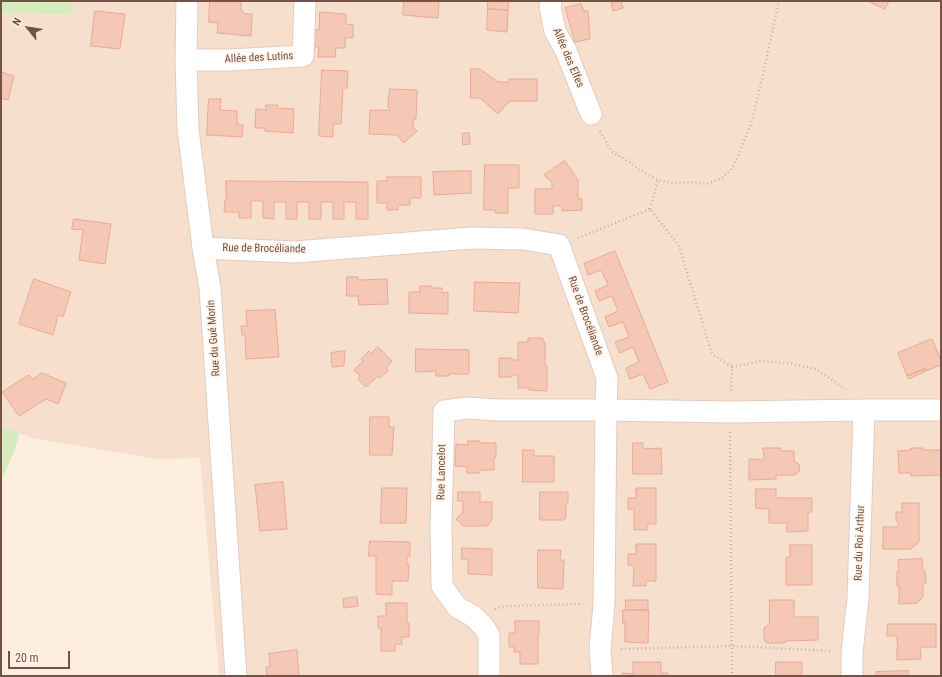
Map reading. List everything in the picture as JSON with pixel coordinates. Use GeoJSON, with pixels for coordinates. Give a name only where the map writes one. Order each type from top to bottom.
{"type":"FeatureCollection","features":[{"type":"Feature","properties":{"kind":"street","name":"Rue du Gué Morin"},"geometry":{"type":"LineString","coordinates":[[187,1],[186,60],[188,129],[203,248],[210,288],[236,676]]}},
{"type":"Feature","properties":{"kind":"street","name":"Allée des Lutins"},"geometry":{"type":"LineString","coordinates":[[186,60],[230,60],[303,56],[305,1]]}},
{"type":"Feature","properties":{"kind":"street","name":"Allée des Elfes"},"geometry":{"type":"LineString","coordinates":[[552,1],[550,7],[555,31],[566,51],[591,114]]}},
{"type":"Feature","properties":{"kind":"street","name":"Rue de Brocéliande"},"geometry":{"type":"LineString","coordinates":[[203,248],[295,252],[471,238],[523,239],[559,245],[607,378],[606,410]]}},
{"type":"Feature","properties":{"kind":"street","name":"Rue Lancelot"},"geometry":{"type":"LineString","coordinates":[[489,676],[489,635],[484,627],[473,616],[457,607],[442,586],[441,524],[444,411],[467,408],[498,410],[606,410]]}},
{"type":"Feature","properties":{"kind":"street"},"geometry":{"type":"LineString","coordinates":[[602,676],[600,649],[604,604],[606,410],[730,412],[941,410]]}},
{"type":"Feature","properties":{"kind":"street","name":"Rue du Roi Arthur"},"geometry":{"type":"LineString","coordinates":[[852,676],[852,652],[858,598],[864,410]]}},
{"type":"Feature","properties":{"kind":"path"},"geometry":{"type":"LineString","coordinates":[[591,114],[612,151],[638,169],[658,180],[672,183],[691,182],[707,184],[722,178],[731,170],[750,124],[762,79],[779,1]]}},
{"type":"Feature","properties":{"kind":"path"},"geometry":{"type":"LineString","coordinates":[[650,210],[658,180]]}},
{"type":"Feature","properties":{"kind":"path"},"geometry":{"type":"LineString","coordinates":[[559,245],[650,210]]}},
{"type":"Feature","properties":{"kind":"path"},"geometry":{"type":"LineString","coordinates":[[650,210],[679,246],[712,354],[732,367],[760,361],[788,363],[816,369],[845,388],[842,410]]}},
{"type":"Feature","properties":{"kind":"path"},"geometry":{"type":"LineString","coordinates":[[732,367],[730,412],[732,676]]}},
{"type":"Feature","properties":{"kind":"path"},"geometry":{"type":"LineString","coordinates":[[473,616],[504,606],[604,604]]}},
{"type":"Feature","properties":{"kind":"path"},"geometry":{"type":"LineString","coordinates":[[600,649],[732,646],[852,652]]}},
{"type":"Feature","properties":{"kind":"shaded area"},"geometry":{"type":"Polygon","coordinates":[[[73,1],[941,1],[941,676],[219,676],[200,458],[157,459],[31,438],[1,425],[1,13],[72,15],[73,1]]]}},
{"type":"Feature","properties":{"kind":"green space"},"geometry":{"type":"Polygon","coordinates":[[[1,1],[73,1],[72,15],[1,13],[1,1]]]}},
{"type":"Feature","properties":{"kind":"green space"},"geometry":{"type":"Polygon","coordinates":[[[1,425],[19,433],[15,450],[1,481],[1,425]]]}},
{"type":"Feature","properties":{"kind":"building"},"geometry":{"type":"Polygon","coordinates":[[[210,1],[241,1],[241,9],[245,14],[252,14],[251,36],[217,33],[218,23],[209,22],[210,1]]]}},
{"type":"Feature","properties":{"kind":"building"},"geometry":{"type":"Polygon","coordinates":[[[404,1],[439,1],[438,18],[403,15],[404,1]]]}},
{"type":"Feature","properties":{"kind":"building"},"geometry":{"type":"Polygon","coordinates":[[[488,1],[509,1],[508,10],[488,9],[488,1]]]}},
{"type":"Feature","properties":{"kind":"building"},"geometry":{"type":"Polygon","coordinates":[[[621,1],[623,8],[613,11],[611,2],[621,1]]]}},
{"type":"Feature","properties":{"kind":"building"},"geometry":{"type":"Polygon","coordinates":[[[868,1],[889,1],[885,9],[868,1]]]}},
{"type":"Feature","properties":{"kind":"building"},"geometry":{"type":"Polygon","coordinates":[[[581,4],[584,11],[588,11],[590,39],[575,42],[565,8],[581,4]]]}},
{"type":"Feature","properties":{"kind":"building"},"geometry":{"type":"Polygon","coordinates":[[[488,9],[508,10],[507,32],[487,30],[488,9]]]}},
{"type":"Feature","properties":{"kind":"building"},"geometry":{"type":"Polygon","coordinates":[[[95,11],[125,14],[120,49],[91,46],[95,11]]]}},
{"type":"Feature","properties":{"kind":"building"},"geometry":{"type":"Polygon","coordinates":[[[320,12],[346,14],[346,24],[353,25],[353,38],[345,38],[345,48],[336,48],[335,57],[318,57],[319,47],[312,46],[313,30],[319,30],[320,12]]]}},
{"type":"Feature","properties":{"kind":"building"},"geometry":{"type":"Polygon","coordinates":[[[471,69],[480,69],[498,82],[509,82],[509,79],[537,79],[537,101],[510,101],[498,114],[480,98],[471,98],[471,69]]]}},
{"type":"Feature","properties":{"kind":"building"},"geometry":{"type":"Polygon","coordinates":[[[322,70],[348,71],[347,88],[343,88],[341,124],[333,124],[333,137],[319,136],[322,70]]]}},
{"type":"Feature","properties":{"kind":"building"},"geometry":{"type":"Polygon","coordinates":[[[1,72],[14,76],[8,100],[1,98],[1,72]]]}},
{"type":"Feature","properties":{"kind":"building"},"geometry":{"type":"Polygon","coordinates":[[[390,89],[417,90],[416,119],[413,119],[413,127],[417,131],[404,143],[397,135],[369,134],[370,110],[390,110],[390,107],[388,107],[390,89]]]}},
{"type":"Feature","properties":{"kind":"building"},"geometry":{"type":"Polygon","coordinates":[[[209,99],[221,99],[220,110],[237,111],[237,124],[243,125],[242,137],[207,135],[209,99]]]}},
{"type":"Feature","properties":{"kind":"building"},"geometry":{"type":"Polygon","coordinates":[[[266,105],[278,105],[277,108],[294,109],[293,133],[265,131],[265,128],[255,128],[256,109],[266,110],[266,105]]]}},
{"type":"Feature","properties":{"kind":"building"},"geometry":{"type":"Polygon","coordinates":[[[469,133],[470,144],[463,145],[462,134],[469,133]]]}},
{"type":"Feature","properties":{"kind":"building"},"geometry":{"type":"Polygon","coordinates":[[[565,161],[578,180],[578,199],[582,199],[582,210],[562,211],[562,206],[553,206],[553,214],[535,214],[535,189],[552,189],[552,183],[544,175],[565,161]]]}},
{"type":"Feature","properties":{"kind":"building"},"geometry":{"type":"Polygon","coordinates":[[[485,165],[519,165],[519,188],[508,188],[508,213],[495,213],[495,210],[484,210],[485,165]]]}},
{"type":"Feature","properties":{"kind":"building"},"geometry":{"type":"Polygon","coordinates":[[[471,171],[471,193],[434,195],[433,172],[471,171]]]}},
{"type":"Feature","properties":{"kind":"building"},"geometry":{"type":"Polygon","coordinates":[[[387,177],[421,177],[421,198],[410,198],[410,205],[398,205],[398,210],[387,210],[387,203],[377,203],[377,181],[387,181],[387,177]]]}},
{"type":"Feature","properties":{"kind":"building"},"geometry":{"type":"Polygon","coordinates":[[[226,181],[368,182],[368,219],[356,219],[356,202],[344,202],[344,219],[333,219],[333,202],[321,202],[321,219],[309,219],[309,202],[297,202],[297,219],[286,219],[286,202],[274,202],[274,219],[263,218],[263,201],[251,201],[251,218],[239,218],[239,212],[224,212],[226,200],[226,181]]]}},
{"type":"Feature","properties":{"kind":"building"},"geometry":{"type":"Polygon","coordinates":[[[74,219],[111,224],[105,264],[79,260],[83,230],[72,229],[74,219]]]}},
{"type":"Feature","properties":{"kind":"building"},"geometry":{"type":"Polygon","coordinates":[[[615,251],[668,382],[650,389],[643,374],[630,379],[626,368],[639,362],[633,347],[620,353],[615,342],[629,337],[623,322],[609,327],[605,317],[618,311],[612,296],[599,301],[595,291],[608,285],[601,270],[588,275],[584,264],[615,251]]]}},
{"type":"Feature","properties":{"kind":"building"},"geometry":{"type":"Polygon","coordinates":[[[347,277],[358,277],[358,280],[387,279],[388,304],[359,305],[358,296],[347,296],[347,277]]]}},
{"type":"Feature","properties":{"kind":"building"},"geometry":{"type":"Polygon","coordinates":[[[34,279],[71,292],[63,317],[58,315],[53,335],[19,324],[34,279]]]}},
{"type":"Feature","properties":{"kind":"building"},"geometry":{"type":"Polygon","coordinates":[[[475,282],[520,283],[518,313],[474,311],[475,282]]]}},
{"type":"Feature","properties":{"kind":"building"},"geometry":{"type":"Polygon","coordinates":[[[420,286],[442,288],[442,293],[448,292],[448,314],[409,313],[409,292],[420,292],[420,286]]]}},
{"type":"Feature","properties":{"kind":"building"},"geometry":{"type":"Polygon","coordinates":[[[275,310],[279,357],[246,359],[245,335],[242,335],[241,326],[247,326],[246,311],[275,310]]]}},
{"type":"Feature","properties":{"kind":"building"},"geometry":{"type":"Polygon","coordinates":[[[528,338],[543,338],[543,342],[545,342],[547,391],[518,388],[518,375],[512,375],[512,377],[499,377],[499,358],[512,358],[512,360],[518,360],[518,342],[528,342],[528,338]]]}},
{"type":"Feature","properties":{"kind":"building"},"geometry":{"type":"Polygon","coordinates":[[[932,339],[941,360],[941,365],[907,376],[898,353],[932,339]]]}},
{"type":"Feature","properties":{"kind":"building"},"geometry":{"type":"Polygon","coordinates":[[[378,347],[392,361],[386,368],[388,371],[380,378],[378,376],[366,387],[358,379],[360,376],[354,370],[363,361],[361,359],[369,351],[371,353],[378,347]]]}},
{"type":"Feature","properties":{"kind":"building"},"geometry":{"type":"Polygon","coordinates":[[[416,349],[469,350],[469,374],[449,374],[449,376],[436,376],[436,371],[416,372],[416,349]]]}},
{"type":"Feature","properties":{"kind":"building"},"geometry":{"type":"Polygon","coordinates":[[[345,351],[344,366],[332,367],[331,353],[345,351]]]}},
{"type":"Feature","properties":{"kind":"building"},"geometry":{"type":"Polygon","coordinates":[[[925,369],[926,371],[909,379],[907,376],[925,369]]]}},
{"type":"Feature","properties":{"kind":"building"},"geometry":{"type":"Polygon","coordinates":[[[42,373],[66,383],[58,404],[46,399],[19,416],[2,392],[29,375],[33,379],[42,373]]]}},
{"type":"Feature","properties":{"kind":"building"},"geometry":{"type":"Polygon","coordinates":[[[370,417],[389,417],[389,427],[394,427],[392,455],[370,455],[370,417]]]}},
{"type":"Feature","properties":{"kind":"building"},"geometry":{"type":"Polygon","coordinates":[[[468,441],[496,443],[494,470],[480,470],[480,473],[467,473],[467,467],[455,466],[456,444],[468,445],[468,441]]]}},
{"type":"Feature","properties":{"kind":"building"},"geometry":{"type":"Polygon","coordinates":[[[633,443],[643,443],[643,449],[661,448],[662,474],[633,474],[633,443]]]}},
{"type":"Feature","properties":{"kind":"building"},"geometry":{"type":"Polygon","coordinates":[[[763,448],[781,448],[780,451],[794,451],[794,461],[800,465],[799,471],[795,475],[776,475],[776,479],[749,480],[749,459],[759,459],[760,461],[764,458],[763,448]]]}},
{"type":"Feature","properties":{"kind":"building"},"geometry":{"type":"Polygon","coordinates":[[[911,448],[941,450],[941,475],[911,476],[911,473],[899,473],[898,451],[911,450],[911,448]]]}},
{"type":"Feature","properties":{"kind":"building"},"geometry":{"type":"Polygon","coordinates":[[[523,450],[534,450],[534,456],[554,456],[554,482],[523,482],[523,450]]]}},
{"type":"Feature","properties":{"kind":"building"},"geometry":{"type":"Polygon","coordinates":[[[283,482],[287,529],[260,531],[255,485],[283,482]]]}},
{"type":"Feature","properties":{"kind":"building"},"geometry":{"type":"Polygon","coordinates":[[[382,488],[407,488],[406,523],[381,523],[382,488]]]}},
{"type":"Feature","properties":{"kind":"building"},"geometry":{"type":"Polygon","coordinates":[[[636,488],[656,488],[656,524],[647,524],[647,530],[634,530],[634,509],[628,509],[628,498],[636,498],[636,488]]]}},
{"type":"Feature","properties":{"kind":"building"},"geometry":{"type":"Polygon","coordinates":[[[756,489],[776,489],[776,498],[812,498],[812,512],[808,512],[808,531],[787,532],[787,523],[769,523],[769,509],[756,508],[756,489]]]}},
{"type":"Feature","properties":{"kind":"building"},"geometry":{"type":"Polygon","coordinates":[[[458,492],[480,492],[480,502],[492,502],[492,520],[487,526],[463,526],[456,519],[463,512],[463,501],[458,501],[458,492]]]}},
{"type":"Feature","properties":{"kind":"building"},"geometry":{"type":"Polygon","coordinates":[[[540,492],[568,492],[566,517],[564,520],[540,520],[540,492]]]}},
{"type":"Feature","properties":{"kind":"building"},"geometry":{"type":"Polygon","coordinates":[[[902,503],[919,503],[919,542],[911,549],[883,549],[883,527],[897,527],[899,524],[896,521],[896,512],[902,512],[902,503]]]}},
{"type":"Feature","properties":{"kind":"building"},"geometry":{"type":"Polygon","coordinates":[[[370,541],[410,542],[410,556],[407,556],[407,565],[409,564],[408,581],[392,581],[392,595],[376,594],[376,556],[369,556],[370,541]]]}},
{"type":"Feature","properties":{"kind":"building"},"geometry":{"type":"Polygon","coordinates":[[[636,544],[656,544],[656,581],[646,581],[646,586],[633,586],[634,566],[628,565],[628,554],[636,554],[636,544]]]}},
{"type":"Feature","properties":{"kind":"building"},"geometry":{"type":"Polygon","coordinates":[[[790,545],[812,545],[812,585],[786,585],[786,557],[790,557],[790,545]]]}},
{"type":"Feature","properties":{"kind":"building"},"geometry":{"type":"Polygon","coordinates":[[[462,548],[492,549],[492,575],[468,574],[468,559],[462,559],[462,548]]]}},
{"type":"Feature","properties":{"kind":"building"},"geometry":{"type":"Polygon","coordinates":[[[538,550],[561,550],[560,560],[564,560],[563,589],[538,588],[538,550]]]}},
{"type":"Feature","properties":{"kind":"building"},"geometry":{"type":"Polygon","coordinates":[[[922,559],[926,583],[923,583],[923,597],[917,603],[899,604],[899,586],[897,586],[897,571],[899,571],[898,560],[922,559]]]}},
{"type":"Feature","properties":{"kind":"building"},"geometry":{"type":"Polygon","coordinates":[[[357,597],[358,606],[344,608],[343,599],[357,597]]]}},
{"type":"Feature","properties":{"kind":"building"},"geometry":{"type":"Polygon","coordinates":[[[626,600],[648,600],[648,610],[626,610],[626,600]]]}},
{"type":"Feature","properties":{"kind":"building"},"geometry":{"type":"Polygon","coordinates":[[[770,600],[794,600],[794,617],[818,617],[818,640],[768,643],[764,640],[764,628],[769,624],[770,600]]]}},
{"type":"Feature","properties":{"kind":"building"},"geometry":{"type":"Polygon","coordinates":[[[386,603],[407,603],[409,637],[402,637],[402,644],[395,644],[395,651],[381,651],[381,628],[378,628],[378,616],[386,616],[386,603]]]}},
{"type":"Feature","properties":{"kind":"building"},"geometry":{"type":"Polygon","coordinates":[[[623,610],[649,610],[648,643],[625,642],[625,622],[623,623],[623,610]]]}},
{"type":"Feature","properties":{"kind":"building"},"geometry":{"type":"Polygon","coordinates":[[[515,621],[539,621],[538,664],[520,664],[520,652],[514,652],[515,647],[509,647],[509,633],[515,633],[515,621]]]}},
{"type":"Feature","properties":{"kind":"building"},"geometry":{"type":"Polygon","coordinates":[[[888,624],[936,624],[936,647],[920,647],[921,659],[897,660],[897,636],[887,636],[888,624]]]}},
{"type":"Feature","properties":{"kind":"building"},"geometry":{"type":"Polygon","coordinates":[[[297,650],[299,676],[267,676],[266,667],[270,667],[269,654],[297,650]]]}},
{"type":"Feature","properties":{"kind":"building"},"geometry":{"type":"Polygon","coordinates":[[[633,662],[661,662],[661,673],[668,673],[668,676],[634,676],[633,662]]]}},
{"type":"Feature","properties":{"kind":"building"},"geometry":{"type":"Polygon","coordinates":[[[776,662],[802,662],[802,676],[776,676],[776,662]]]}},
{"type":"Feature","properties":{"kind":"building"},"geometry":{"type":"Polygon","coordinates":[[[908,671],[908,676],[876,676],[876,672],[908,671]]]}},
{"type":"Feature","properties":{"kind":"building"},"geometry":{"type":"Polygon","coordinates":[[[623,673],[634,674],[634,676],[623,676],[623,673]]]}}]}
